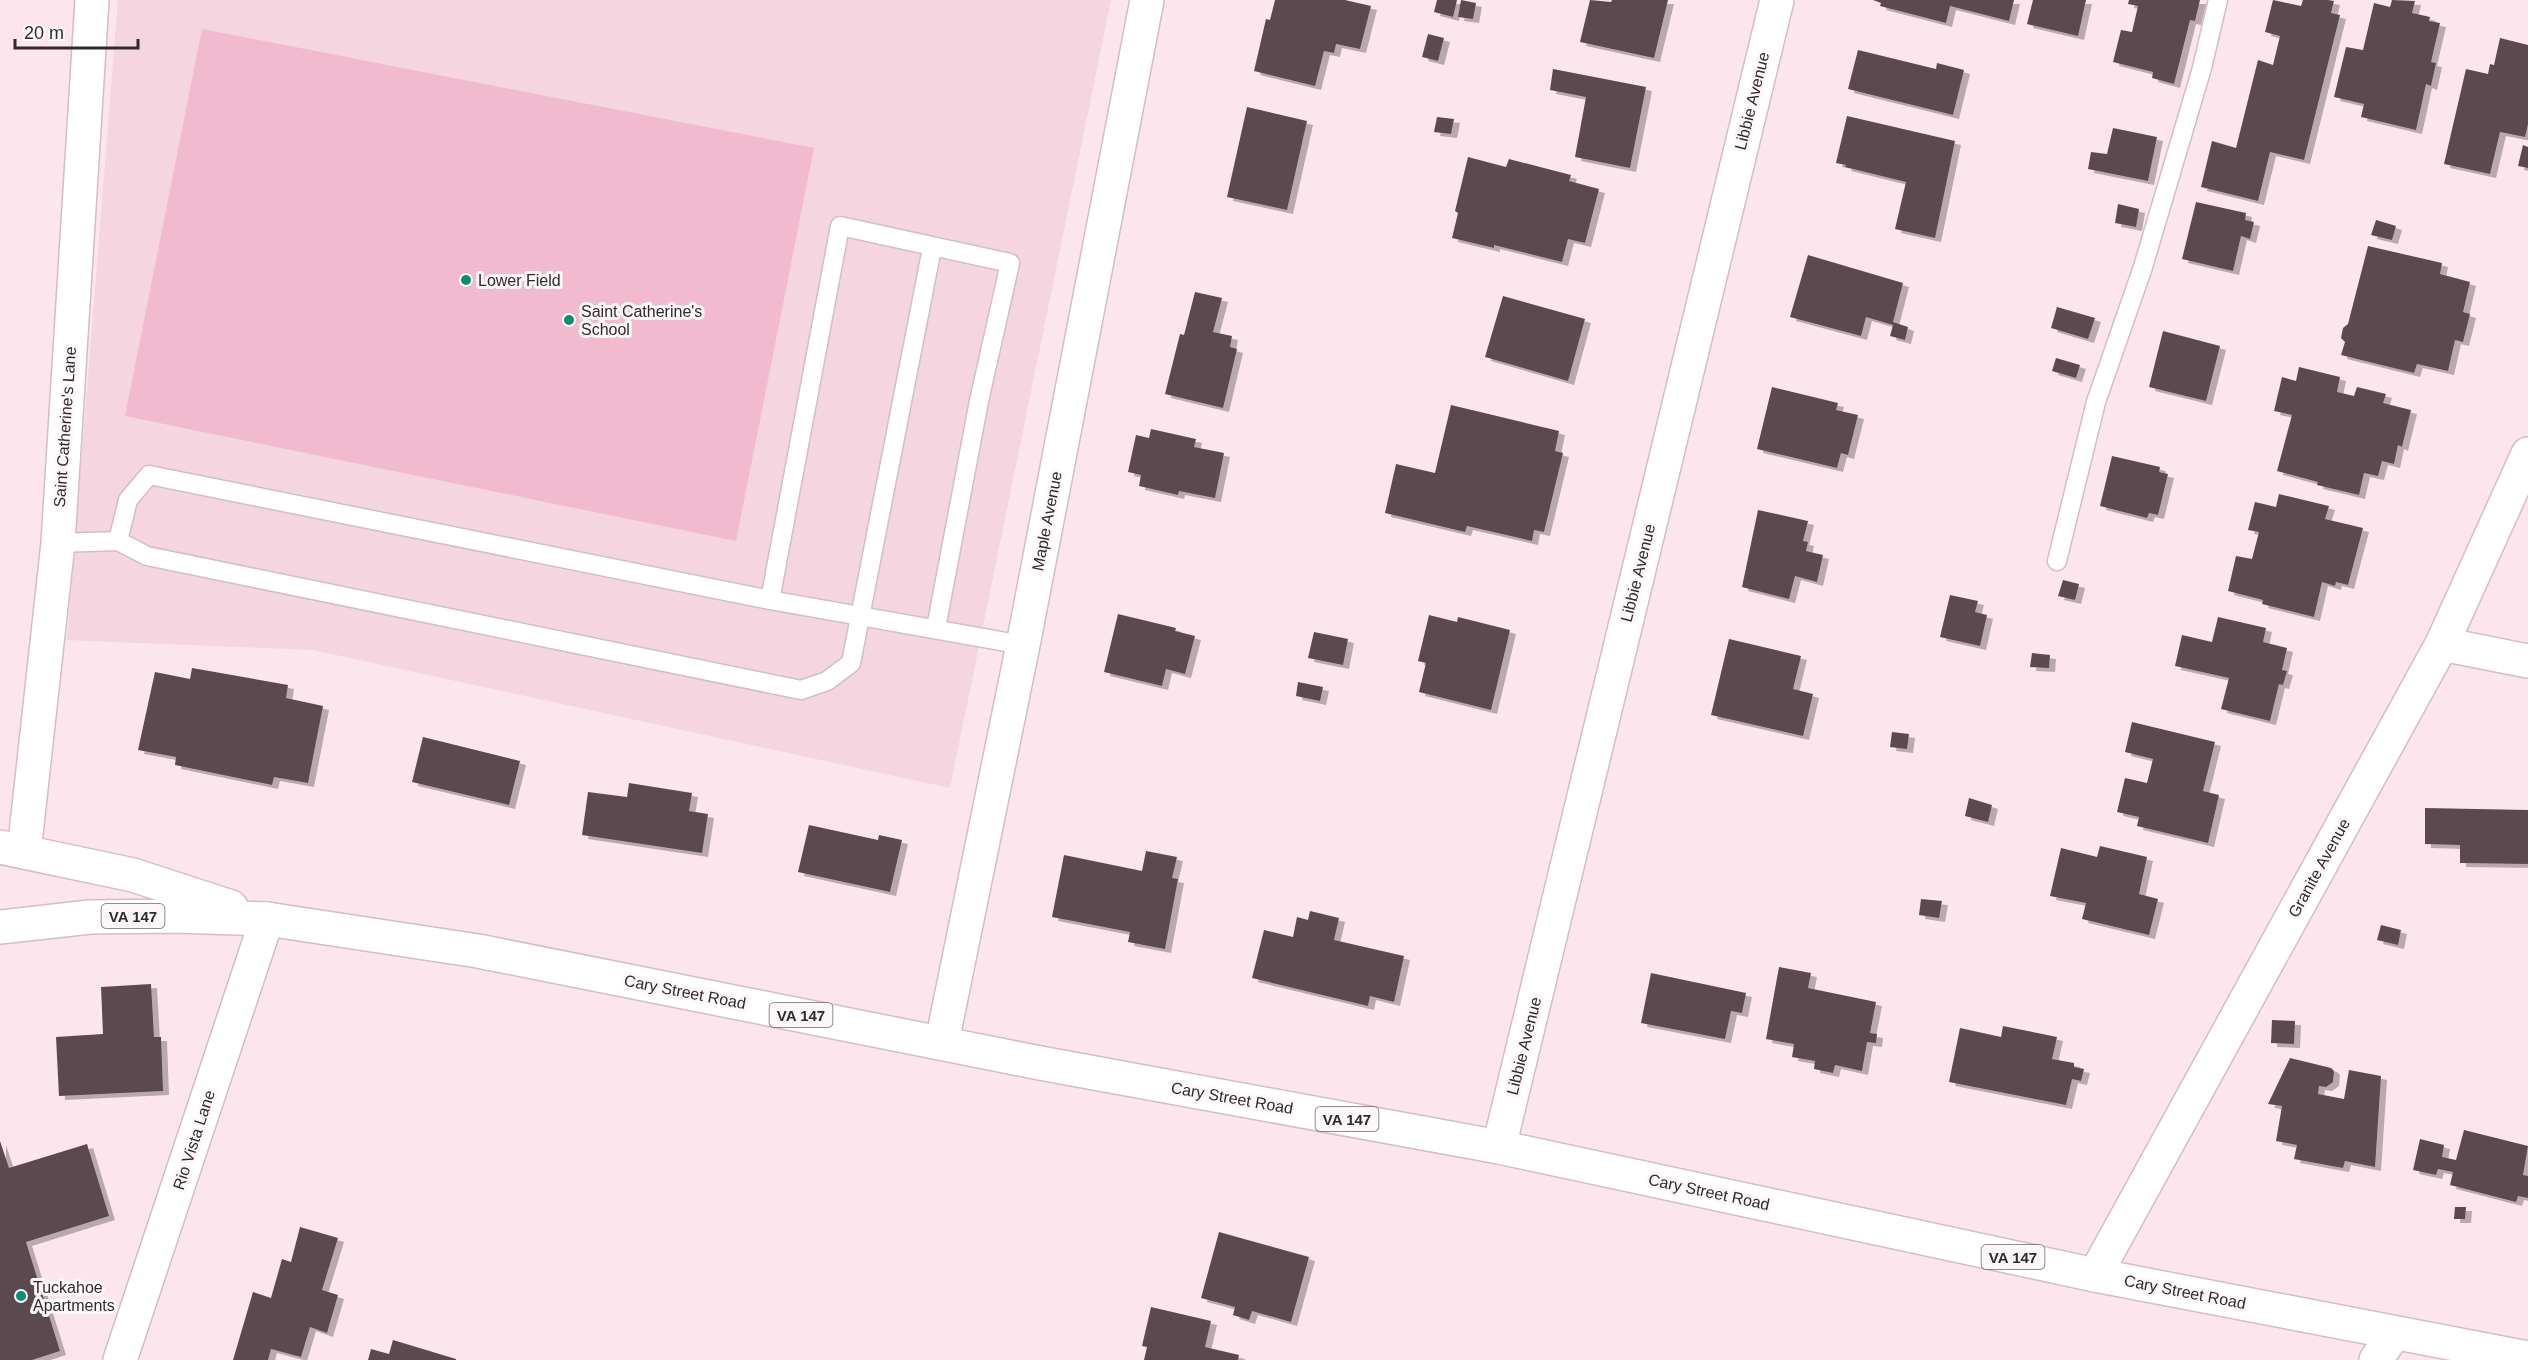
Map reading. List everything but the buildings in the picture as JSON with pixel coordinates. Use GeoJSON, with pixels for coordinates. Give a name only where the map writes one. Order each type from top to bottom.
{"type":"FeatureCollection","features":[{"type":"Feature","properties":{"kind":"main road","name":"Saint Catherine's Lane"},"geometry":{"type":"LineString","coordinates":[[12,849],[58,543],[92,0]]}},
{"type":"Feature","properties":{"kind":"main road","name":"Maple Avenue"},"geometry":{"type":"LineString","coordinates":[[942,1042],[1023,645],[1147,0]]}},
{"type":"Feature","properties":{"kind":"main road","name":"Libbie Avenue"},"geometry":{"type":"LineString","coordinates":[[1499,1147],[1777,0]]}},
{"type":"Feature","properties":{"kind":"main road","name":"Granite Avenue"},"geometry":{"type":"LineString","coordinates":[[2094,1275],[2442,644],[2528,454]]}},
{"type":"Feature","properties":{"kind":"main road"},"geometry":{"type":"LineString","coordinates":[[2442,644],[2528,661]]}},
{"type":"Feature","properties":{"kind":"main road"},"geometry":{"type":"LineString","coordinates":[[12,849],[133,875],[267,919]]}},
{"type":"Feature","properties":{"kind":"main road","name":"Cary Street Road"},"geometry":{"type":"LineString","coordinates":[[0,927],[90,917],[178,916],[267,919],[478,951],[1040,1063],[1499,1147],[2094,1275],[2528,1358]]}},
{"type":"Feature","properties":{"kind":"main road","name":"Rio Vista Lane"},"geometry":{"type":"LineString","coordinates":[[120,1360],[267,919]]}},
{"type":"Feature","properties":{"kind":"main road"},"geometry":{"type":"LineString","coordinates":[[2376,1360],[2394,1333]]}},
{"type":"Feature","properties":{"kind":"lane"},"geometry":{"type":"LineString","coordinates":[[2057,561],[2096,402],[2146,256],[2202,68],[2218,0]]}},
{"type":"Feature","properties":{"kind":"lane"},"geometry":{"type":"LineString","coordinates":[[771,600],[840,226],[932,248],[1010,263],[979,401],[936,628]]}},
{"type":"Feature","properties":{"kind":"lane"},"geometry":{"type":"LineString","coordinates":[[58,543],[118,541],[147,556],[801,690],[827,681],[851,663],[932,248]]}},
{"type":"Feature","properties":{"kind":"lane"},"geometry":{"type":"LineString","coordinates":[[118,541],[128,500],[149,475],[771,600],[1023,645]]}},
{"type":"Feature","properties":{"kind":"shaded area","name":"Saint Catherine's School"},"geometry":{"type":"Polygon","coordinates":[[[118,0],[1111,0],[950,788],[313,650],[67,640],[118,0]]]}},
{"type":"Feature","properties":{"kind":"shaded area","name":"Lower Field"},"geometry":{"type":"Polygon","coordinates":[[[202,29],[814,148],[736,541],[125,416],[202,29]]]}},
{"type":"Feature","properties":{"kind":"place","name":"Lower Field"},"geometry":{"type":"Point","coordinates":[466,280]}},
{"type":"Feature","properties":{"kind":"place","name":"Saint Catherine's School"},"geometry":{"type":"Point","coordinates":[569,320]}},
{"type":"Feature","properties":{"kind":"place","name":"Tuckahoe Apartments"},"geometry":{"type":"Point","coordinates":[21,1296]}}]}
